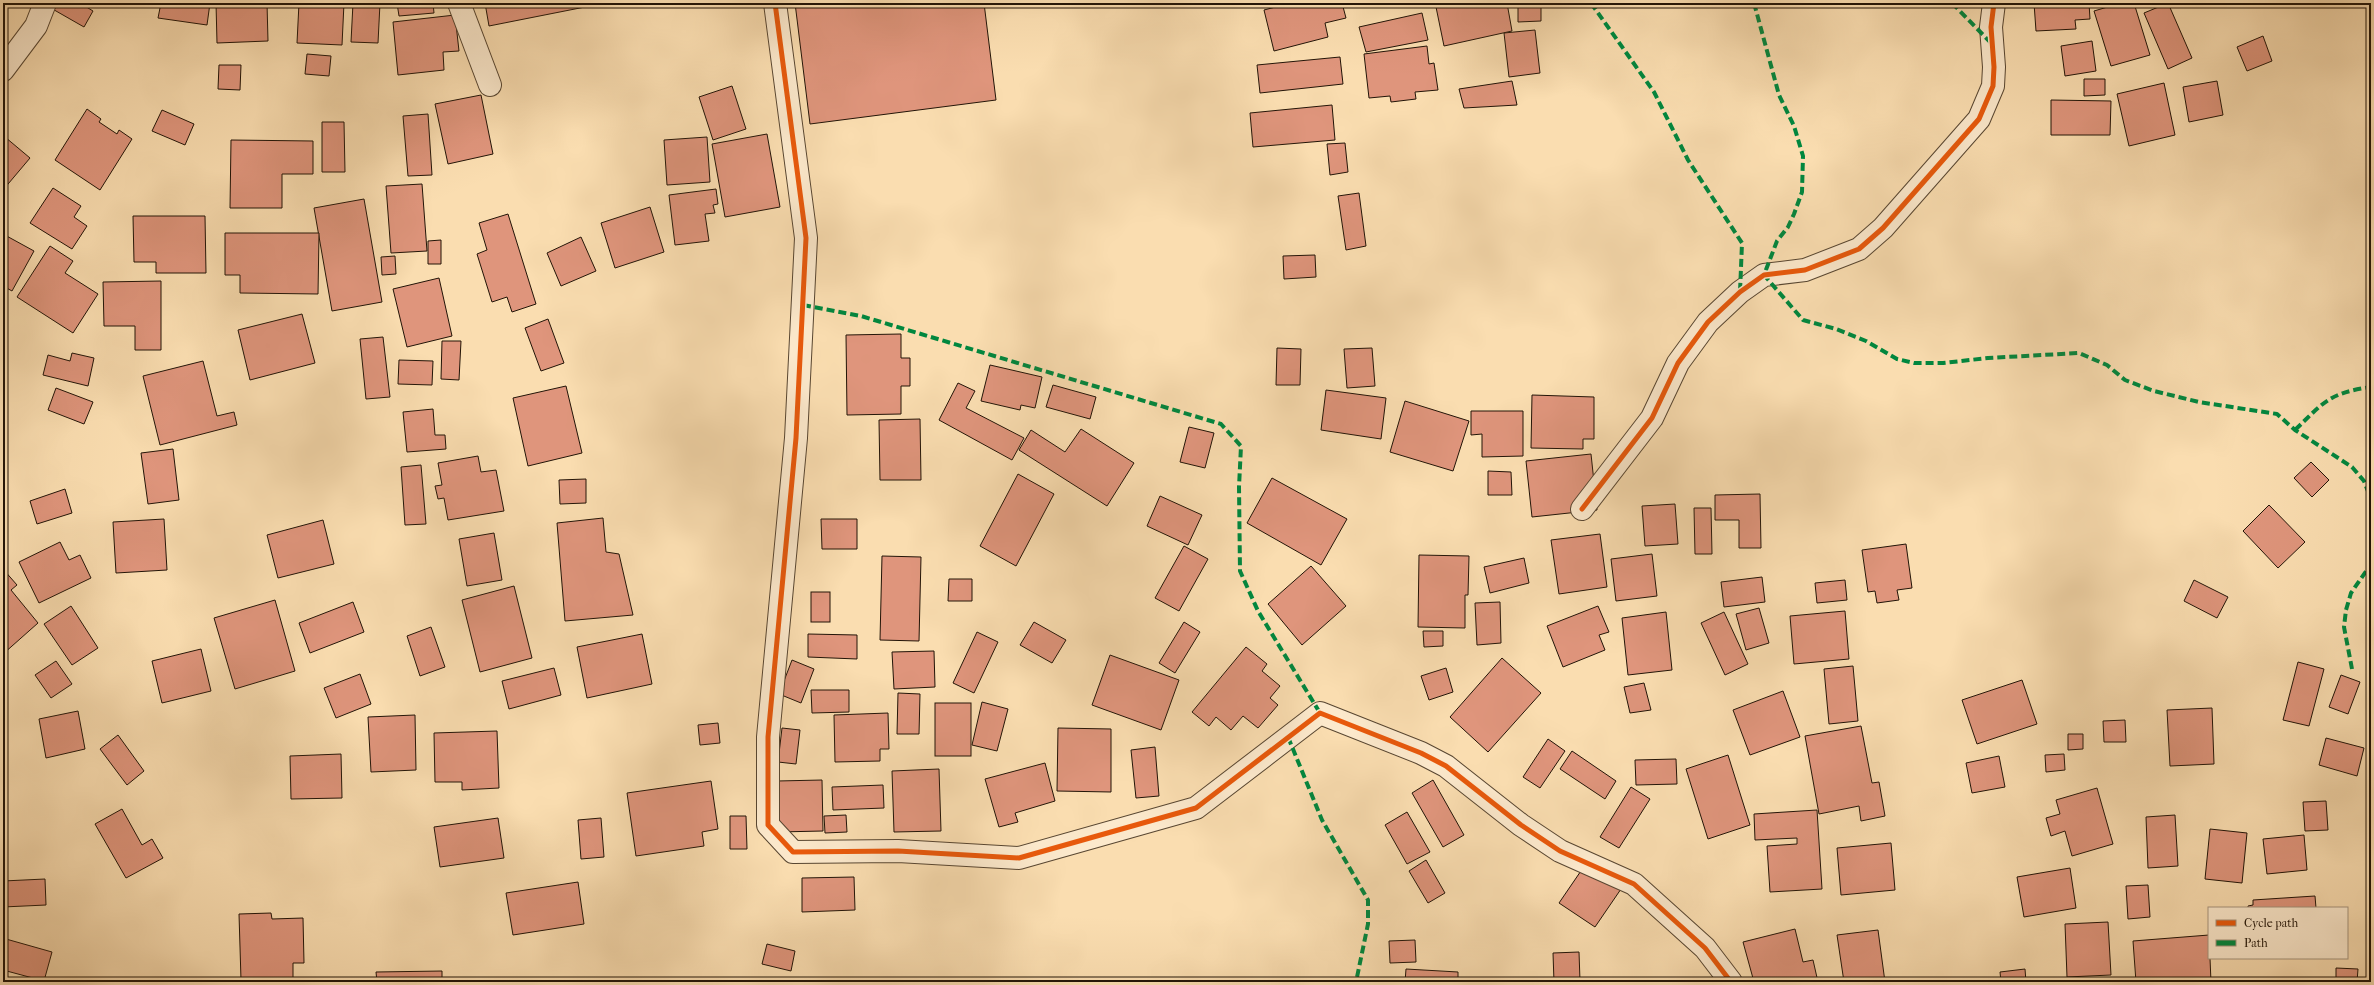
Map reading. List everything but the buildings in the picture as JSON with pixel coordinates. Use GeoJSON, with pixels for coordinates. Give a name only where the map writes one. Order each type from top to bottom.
{"type":"FeatureCollection","features":[{"type":"Feature","properties":{"kind":"street"},"geometry":{"type":"LineString","coordinates":[[3,70],[36,26],[45,3]]}},
{"type":"Feature","properties":{"kind":"street"},"geometry":{"type":"LineString","coordinates":[[459,3],[490,85]]}},
{"type":"Feature","properties":{"kind":"street"},"geometry":{"type":"LineString","coordinates":[[775,3],[806,238],[796,438],[768,737],[768,825],[793,852],[898,850],[1019,858],[1196,808],[1320,713],[1421,753],[1446,766],[1521,825],[1560,851],[1634,884],[1705,948],[1731,982]]}},
{"type":"Feature","properties":{"kind":"street"},"geometry":{"type":"LineString","coordinates":[[1582,509],[1652,418],[1678,363],[1708,322],[1740,292],[1764,275],[1805,270],[1860,249],[1883,228],[1979,118],[1993,86],[1994,67],[1991,27],[1994,3]]}},
{"type":"Feature","properties":{"kind":"marked path"},"geometry":{"type":"LineString","coordinates":[[1591,3],[1654,92],[1688,160],[1742,243],[1740,292]]}},
{"type":"Feature","properties":{"kind":"marked path"},"geometry":{"type":"LineString","coordinates":[[1754,3],[1779,95],[1794,126],[1803,156],[1802,192],[1788,227],[1777,241],[1764,275],[1803,320],[1836,329],[1866,341],[1897,359],[1914,363],[1943,363],[1988,358],[2079,353],[2107,365],[2125,380],[2154,391],[2199,402],[2277,414],[2295,430],[2352,467],[2364,481],[2371,499]]}},
{"type":"Feature","properties":{"kind":"marked path"},"geometry":{"type":"LineString","coordinates":[[1952,3],[1993,45]]}},
{"type":"Feature","properties":{"kind":"marked path"},"geometry":{"type":"LineString","coordinates":[[803,305],[861,316],[1221,424],[1241,446],[1239,487],[1240,571],[1258,611],[1320,713]]}},
{"type":"Feature","properties":{"kind":"marked path"},"geometry":{"type":"LineString","coordinates":[[2295,430],[2313,412],[2328,400],[2345,392],[2371,387]]}},
{"type":"Feature","properties":{"kind":"marked path"},"geometry":{"type":"LineString","coordinates":[[2352,669],[2344,627],[2346,610],[2351,593],[2371,564]]}},
{"type":"Feature","properties":{"kind":"marked path"},"geometry":{"type":"LineString","coordinates":[[1288,737],[1322,820],[1368,900],[1368,924],[1356,982]]}},
{"type":"Feature","properties":{"kind":"cycle path"},"geometry":{"type":"LineString","coordinates":[[775,3],[806,238],[796,438],[768,737],[768,825],[793,852],[898,851],[1019,858],[1196,808],[1320,713],[1421,753],[1446,766],[1521,825],[1560,851],[1634,884],[1705,948],[1731,982]]}},
{"type":"Feature","properties":{"kind":"cycle path"},"geometry":{"type":"LineString","coordinates":[[1582,509],[1652,418],[1678,363],[1708,322],[1740,292],[1764,275],[1805,270],[1859,249],[1883,228],[1979,119],[1993,86],[1994,67],[1991,27],[1994,3]]}}]}
